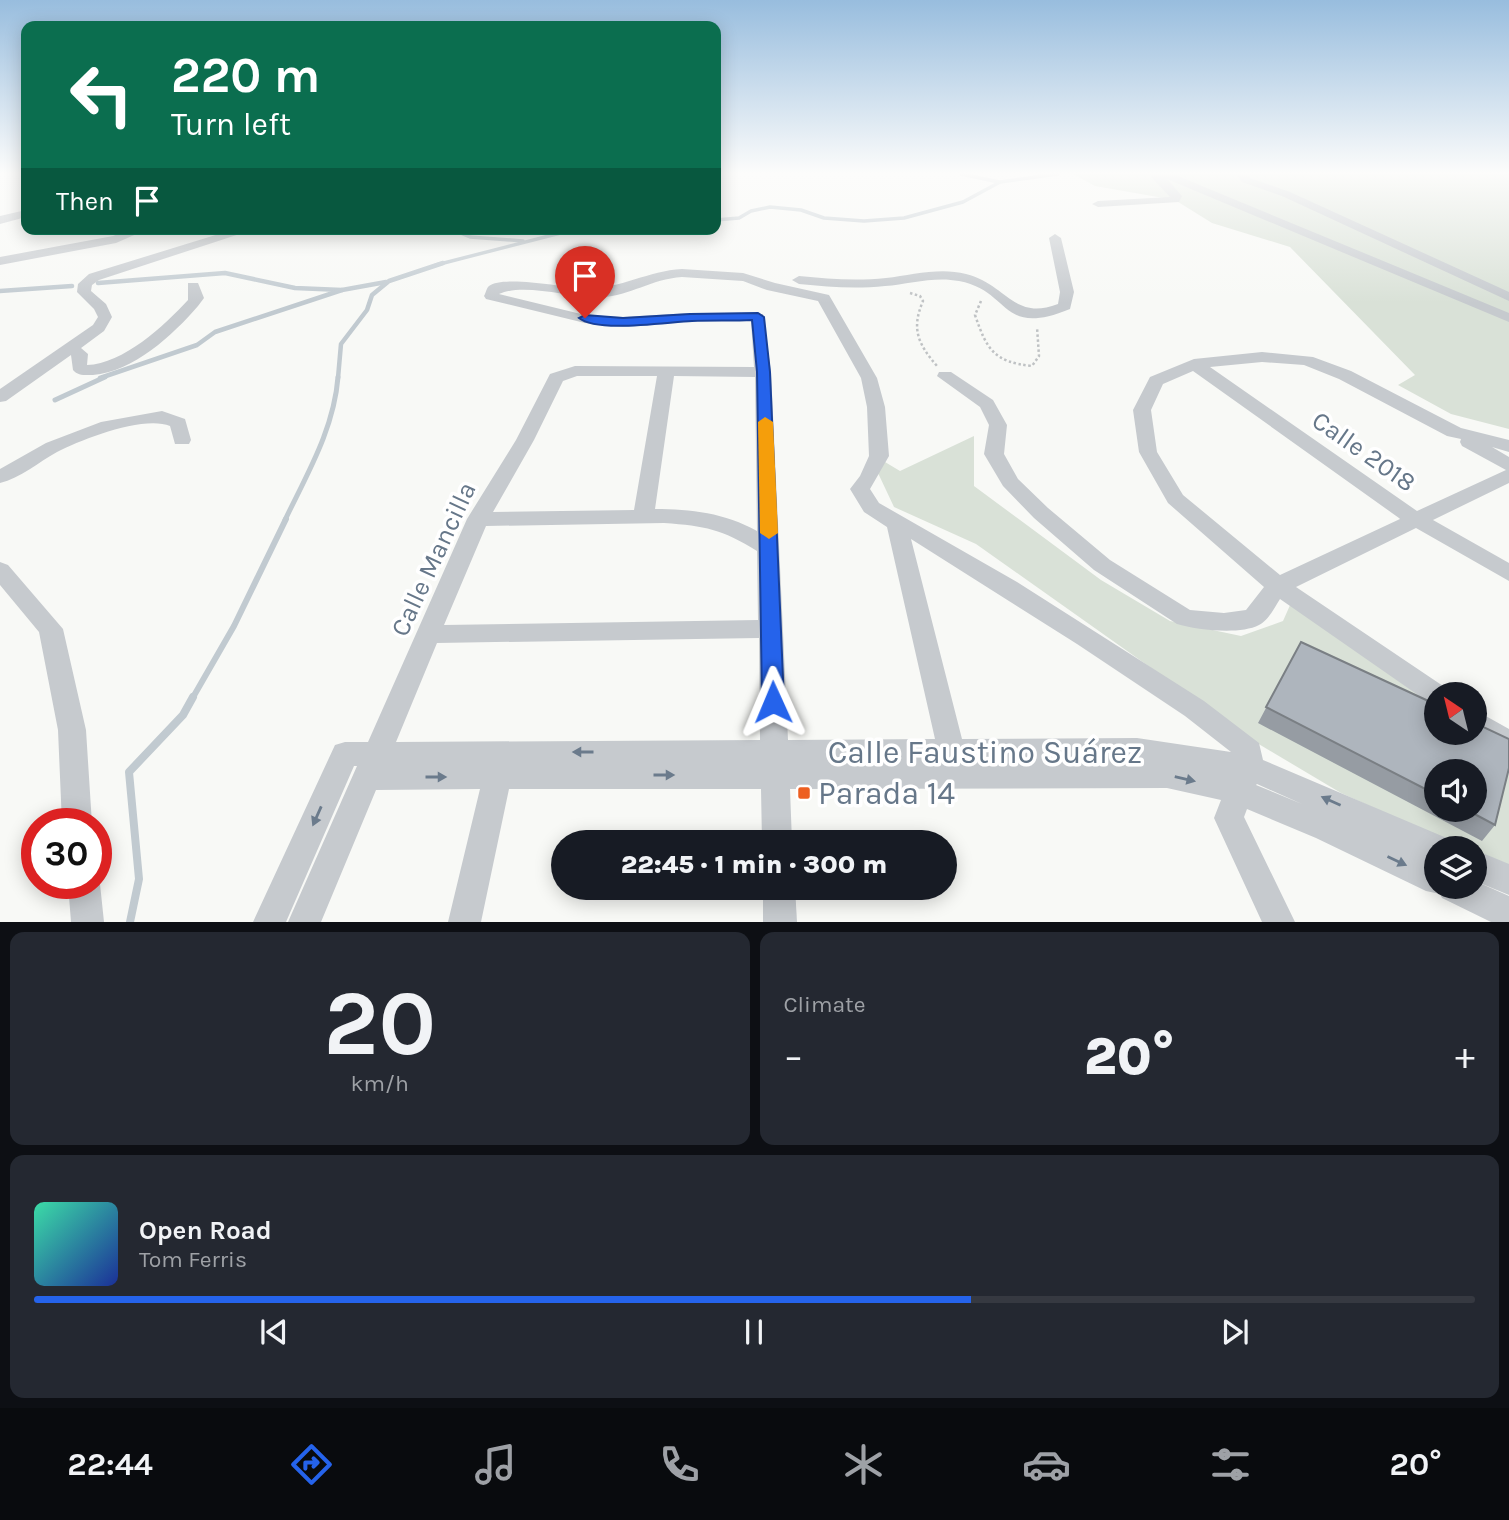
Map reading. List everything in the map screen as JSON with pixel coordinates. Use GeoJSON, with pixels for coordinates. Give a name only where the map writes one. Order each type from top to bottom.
{"type":"FeatureCollection","features":[{"type":"Feature","properties":{"kind":"street"},"geometry":{"type":"LineString","coordinates":[[1267,217],[1509,317]]}},
{"type":"Feature","properties":{"kind":"street"},"geometry":{"type":"LineString","coordinates":[[1336,217],[1509,297]]}},
{"type":"Feature","properties":{"kind":"street"},"geometry":{"type":"LineString","coordinates":[[0,261],[126,235]]}},
{"type":"Feature","properties":{"kind":"street"},"geometry":{"type":"LineString","coordinates":[[0,397],[99,328],[105,317],[100,307],[84,292],[85,284],[94,277],[230,235]]}},
{"type":"Feature","properties":{"kind":"street"},"geometry":{"type":"LineString","coordinates":[[777,830],[764,372],[758,317],[690,317],[623,322],[585,318],[491,296],[494,289],[509,285],[542,286],[604,293],[659,275],[684,273],[863,284],[926,276],[952,277],[975,281],[1012,308],[1025,314],[1044,316],[1065,306],[1067,292],[1055,238]]}},
{"type":"Feature","properties":{"kind":"street"},"geometry":{"type":"LineString","coordinates":[[752,279],[770,287],[813,293],[824,298],[830,304],[869,378],[876,407],[879,456],[869,478],[860,489],[870,507],[1026,597],[1207,718],[1249,751],[1243,779],[1229,818],[1279,922]]}},
{"type":"Feature","properties":{"kind":"street"},"geometry":{"type":"LineString","coordinates":[[70,348],[80,354],[78,363],[81,370],[106,368],[136,357],[188,310],[197,298],[193,286]]}},
{"type":"Feature","properties":{"kind":"street"},"geometry":{"type":"LineString","coordinates":[[1424,686],[1278,586],[1175,499],[1148,452],[1142,410],[1156,382],[1194,363],[1262,356],[1307,360],[1345,375],[1454,432],[1509,465]]}},
{"type":"Feature","properties":{"kind":"street","name":"Calle 2018"},"geometry":{"type":"LineString","coordinates":[[1194,363],[1417,520],[1509,573]]}},
{"type":"Feature","properties":{"kind":"street"},"geometry":{"type":"LineString","coordinates":[[643,517],[666,372],[764,372]]}},
{"type":"Feature","properties":{"kind":"street","name":"Calle Mancilla"},"geometry":{"type":"LineString","coordinates":[[304,922],[478,519],[524,440],[556,377],[564,373],[666,372]]}},
{"type":"Feature","properties":{"kind":"street"},"geometry":{"type":"LineString","coordinates":[[945,376],[987,404],[998,425],[994,454],[1010,482],[1041,513],[1102,565],[1185,618],[1224,622],[1252,618],[1278,586],[1509,475]]}},
{"type":"Feature","properties":{"kind":"street"},"geometry":{"type":"LineString","coordinates":[[0,477],[53,447],[107,426],[162,416],[179,423],[182,440]]}},
{"type":"Feature","properties":{"kind":"street"},"geometry":{"type":"LineString","coordinates":[[1454,432],[1509,446]]}},
{"type":"Feature","properties":{"kind":"street"},"geometry":{"type":"LineString","coordinates":[[478,519],[709,519],[737,529],[769,548]]}},
{"type":"Feature","properties":{"kind":"street"},"geometry":{"type":"LineString","coordinates":[[896,522],[954,762]]}},
{"type":"Feature","properties":{"kind":"street"},"geometry":{"type":"LineString","coordinates":[[0,570],[51,629],[72,730],[76,808]]}},
{"type":"Feature","properties":{"kind":"street"},"geometry":{"type":"LineString","coordinates":[[429,634],[771,629]]}},
{"type":"Feature","properties":{"kind":"street"},"geometry":{"type":"LineString","coordinates":[[1488,730],[1509,744]]}},
{"type":"Feature","properties":{"kind":"street","name":"Calle Faustino Suárez"},"geometry":{"type":"LineString","coordinates":[[269,922],[345,754],[373,765],[954,762],[1243,779],[1424,844]]}},
{"type":"Feature","properties":{"kind":"street"},"geometry":{"type":"LineString","coordinates":[[464,922],[501,764]]}},
{"type":"Feature","properties":{"kind":"street","name":"Calle Faustino Suárez"},"geometry":{"type":"LineString","coordinates":[[1243,779],[1327,828],[1424,874]]}},
{"type":"Feature","properties":{"kind":"street"},"geometry":{"type":"LineString","coordinates":[[1487,870],[1509,880]]}},
{"type":"Feature","properties":{"kind":"street"},"geometry":{"type":"LineString","coordinates":[[86,899],[88,922]]}},
{"type":"Feature","properties":{"kind":"street"},"geometry":{"type":"LineString","coordinates":[[1478,899],[1509,914]]}},
{"type":"Feature","properties":{"kind":"street"},"geometry":{"type":"LineString","coordinates":[[779,900],[780,922]]}},
{"type":"Feature","properties":{"kind":"path"},"geometry":{"type":"LineString","coordinates":[[907,292],[920,296],[923,301],[916,314],[914,332],[922,350],[945,376]]}},
{"type":"Feature","properties":{"kind":"path"},"geometry":{"type":"LineString","coordinates":[[977,294],[982,302],[975,315],[980,330],[998,360],[1010,364],[1032,366],[1039,356],[1037,324],[1044,316]]}},
{"type":"Feature","properties":{"kind":"shaded area"},"geometry":{"type":"Polygon","coordinates":[[[1202,217],[1509,217],[1509,429],[1451,414],[1398,385],[1415,375],[1290,247],[1212,223],[1202,217]]]}},
{"type":"Feature","properties":{"kind":"shaded area"},"geometry":{"type":"Polygon","coordinates":[[[974,436],[974,486],[1101,580],[1170,621],[1241,636],[1283,621],[1291,603],[1424,695],[1424,746],[1482,746],[1509,754],[1509,868],[1487,858],[1487,836],[1436,836],[1341,793],[1257,743],[976,544],[894,507],[878,473],[885,462],[900,471],[974,436]]]}},
{"type":"Feature","properties":{"kind":"building"},"geometry":{"type":"Polygon","coordinates":[[[1301,642],[1424,699],[1424,746],[1488,746],[1488,729],[1509,739],[1509,768],[1495,825],[1487,821],[1487,759],[1424,759],[1424,788],[1266,707],[1301,642]]]}},
{"type":"Feature","properties":{"kind":"waterway"},"geometry":{"type":"LineString","coordinates":[[721,220],[741,217]]}},
{"type":"Feature","properties":{"kind":"waterway"},"geometry":{"type":"LineString","coordinates":[[821,217],[864,221],[908,217]]}},
{"type":"Feature","properties":{"kind":"waterway"},"geometry":{"type":"LineString","coordinates":[[465,235],[523,241]]}},
{"type":"Feature","properties":{"kind":"waterway"},"geometry":{"type":"LineString","coordinates":[[440,264],[553,235]]}},
{"type":"Feature","properties":{"kind":"waterway"},"geometry":{"type":"LineString","coordinates":[[338,378],[341,344],[367,310],[372,295],[389,281],[440,264]]}},
{"type":"Feature","properties":{"kind":"waterway"},"geometry":{"type":"LineString","coordinates":[[436,265],[440,264]]}},
{"type":"Feature","properties":{"kind":"waterway"},"geometry":{"type":"LineString","coordinates":[[98,283],[225,273],[295,288],[342,290]]}},
{"type":"Feature","properties":{"kind":"waterway"},"geometry":{"type":"LineString","coordinates":[[342,290],[386,282]]}},
{"type":"Feature","properties":{"kind":"waterway"},"geometry":{"type":"LineString","coordinates":[[0,291],[72,286]]}},
{"type":"Feature","properties":{"kind":"waterway"},"geometry":{"type":"LineString","coordinates":[[100,378],[197,345],[215,332],[342,290]]}},
{"type":"Feature","properties":{"kind":"waterway"},"geometry":{"type":"LineString","coordinates":[[55,400],[105,377]]}},
{"type":"Feature","properties":{"kind":"waterway"},"geometry":{"type":"LineString","coordinates":[[285,520],[325,433],[338,377]]}},
{"type":"Feature","properties":{"kind":"waterway"},"geometry":{"type":"LineString","coordinates":[[192,699],[234,626],[286,519]]}},
{"type":"Feature","properties":{"kind":"waterway"},"geometry":{"type":"LineString","coordinates":[[130,922],[139,879],[129,772],[183,715],[193,697]]}},
{"type":"Feature","properties":{"kind":"slow traffic"},"geometry":{"type":"LineString","coordinates":[[765,422],[769,533]]}},
{"type":"Feature","properties":{"kind":"place","name":"Parada 14"},"geometry":{"type":"Point","coordinates":[804,793]}},
{"type":"Feature","properties":{"kind":"route"},"geometry":{"type":"LineString","coordinates":[[585,318],[623,322],[690,317],[758,317],[764,372],[773,702]]}}]}
